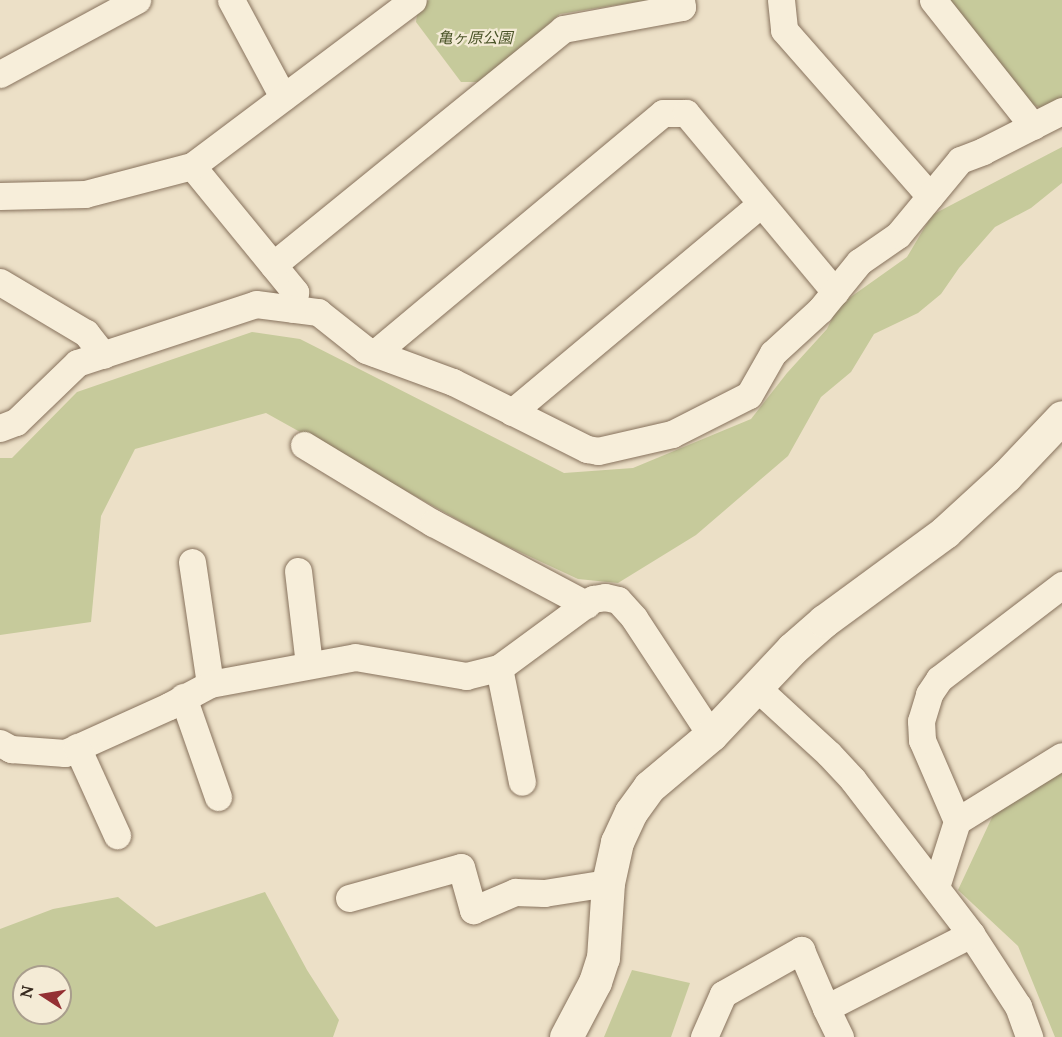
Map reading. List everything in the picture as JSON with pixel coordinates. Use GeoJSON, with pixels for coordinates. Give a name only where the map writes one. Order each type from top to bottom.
{"type":"FeatureCollection","features":[{"type":"Feature","properties":{"kind":"street"},"geometry":{"type":"LineString","coordinates":[[0,74],[137,0]]}},
{"type":"Feature","properties":{"kind":"street"},"geometry":{"type":"LineString","coordinates":[[231,0],[284,97]]}},
{"type":"Feature","properties":{"kind":"street"},"geometry":{"type":"LineString","coordinates":[[0,196],[85,194],[192,166],[413,0]]}},
{"type":"Feature","properties":{"kind":"street"},"geometry":{"type":"LineString","coordinates":[[273,265],[563,29],[682,7],[681,0]]}},
{"type":"Feature","properties":{"kind":"street"},"geometry":{"type":"LineString","coordinates":[[781,0],[784,30],[930,196]]}},
{"type":"Feature","properties":{"kind":"street"},"geometry":{"type":"LineString","coordinates":[[933,0],[1033,126]]}},
{"type":"Feature","properties":{"kind":"street"},"geometry":{"type":"LineString","coordinates":[[0,428],[16,422],[77,363],[256,304],[318,312],[366,350],[453,382],[587,449],[598,451],[672,434],[749,395],[773,353],[820,310],[859,262],[898,235],[960,160],[1062,111]]}},
{"type":"Feature","properties":{"kind":"street"},"geometry":{"type":"LineString","coordinates":[[375,353],[663,113],[686,113],[835,292]]}},
{"type":"Feature","properties":{"kind":"street"},"geometry":{"type":"LineString","coordinates":[[192,166],[295,292],[292,309]]}},
{"type":"Feature","properties":{"kind":"street"},"geometry":{"type":"LineString","coordinates":[[512,412],[761,204]]}},
{"type":"Feature","properties":{"kind":"street"},"geometry":{"type":"LineString","coordinates":[[0,282],[87,333],[103,355]]}},
{"type":"Feature","properties":{"kind":"street"},"geometry":{"type":"LineString","coordinates":[[566,1037],[595,982],[603,958],[608,883],[617,842],[631,812],[650,787],[711,735],[755,686],[824,621],[945,532],[1006,476],[1062,417]]}},
{"type":"Feature","properties":{"kind":"street"},"geometry":{"type":"LineString","coordinates":[[304,445],[433,523],[586,605]]}},
{"type":"Feature","properties":{"kind":"street"},"geometry":{"type":"LineString","coordinates":[[192,562],[210,684]]}},
{"type":"Feature","properties":{"kind":"street"},"geometry":{"type":"LineString","coordinates":[[298,571],[309,664]]}},
{"type":"Feature","properties":{"kind":"street"},"geometry":{"type":"LineString","coordinates":[[957,821],[922,740],[921,722],[929,694],[939,679],[1062,585]]}},
{"type":"Feature","properties":{"kind":"street"},"geometry":{"type":"LineString","coordinates":[[0,743],[11,749],[65,753],[210,684],[355,657],[466,676],[499,668],[593,599],[605,597],[618,600],[634,618],[711,735]]}},
{"type":"Feature","properties":{"kind":"street"},"geometry":{"type":"LineString","coordinates":[[499,668],[522,782]]}},
{"type":"Feature","properties":{"kind":"street"},"geometry":{"type":"LineString","coordinates":[[755,686],[829,754],[853,780],[971,934],[1018,1006],[1029,1037]]}},
{"type":"Feature","properties":{"kind":"street"},"geometry":{"type":"LineString","coordinates":[[183,697],[218,797]]}},
{"type":"Feature","properties":{"kind":"street"},"geometry":{"type":"LineString","coordinates":[[77,747],[117,835]]}},
{"type":"Feature","properties":{"kind":"street"},"geometry":{"type":"LineString","coordinates":[[936,887],[957,821],[1062,756]]}},
{"type":"Feature","properties":{"kind":"street"},"geometry":{"type":"LineString","coordinates":[[349,898],[461,867],[473,910],[515,892],[544,893],[608,883]]}},
{"type":"Feature","properties":{"kind":"street"},"geometry":{"type":"LineString","coordinates":[[826,1008],[971,934]]}},
{"type":"Feature","properties":{"kind":"street"},"geometry":{"type":"LineString","coordinates":[[704,1037],[723,994],[801,950],[840,1037]]}},
{"type":"Feature","properties":{"kind":"green space","name":"亀ヶ原公園"},"geometry":{"type":"Polygon","coordinates":[[[429,0],[648,0],[560,14],[481,82],[461,82],[416,22],[418,8],[429,0]]]}},
{"type":"Feature","properties":{"kind":"green space"},"geometry":{"type":"Polygon","coordinates":[[[944,0],[1062,0],[1062,99],[1044,109],[1031,104],[944,0]]]}},
{"type":"Feature","properties":{"kind":"green space"},"geometry":{"type":"Polygon","coordinates":[[[1062,147],[1062,183],[1031,208],[995,227],[959,268],[941,294],[918,313],[874,334],[851,372],[821,397],[788,456],[696,535],[618,583],[578,579],[494,540],[266,413],[135,449],[101,516],[91,622],[0,635],[0,458],[12,458],[77,392],[252,332],[300,339],[564,473],[633,468],[751,419],[787,373],[827,329],[838,306],[907,257],[932,215],[1062,147]]]}},
{"type":"Feature","properties":{"kind":"green space"},"geometry":{"type":"Polygon","coordinates":[[[1062,769],[1062,1037],[1055,1037],[1018,946],[958,890],[995,811],[1062,769]]]}},
{"type":"Feature","properties":{"kind":"green space"},"geometry":{"type":"Polygon","coordinates":[[[265,892],[307,970],[339,1020],[333,1037],[0,1037],[0,929],[53,909],[118,897],[156,927],[265,892]]]}},
{"type":"Feature","properties":{"kind":"green space"},"geometry":{"type":"Polygon","coordinates":[[[632,970],[690,983],[671,1037],[604,1037],[632,970]]]}}]}
